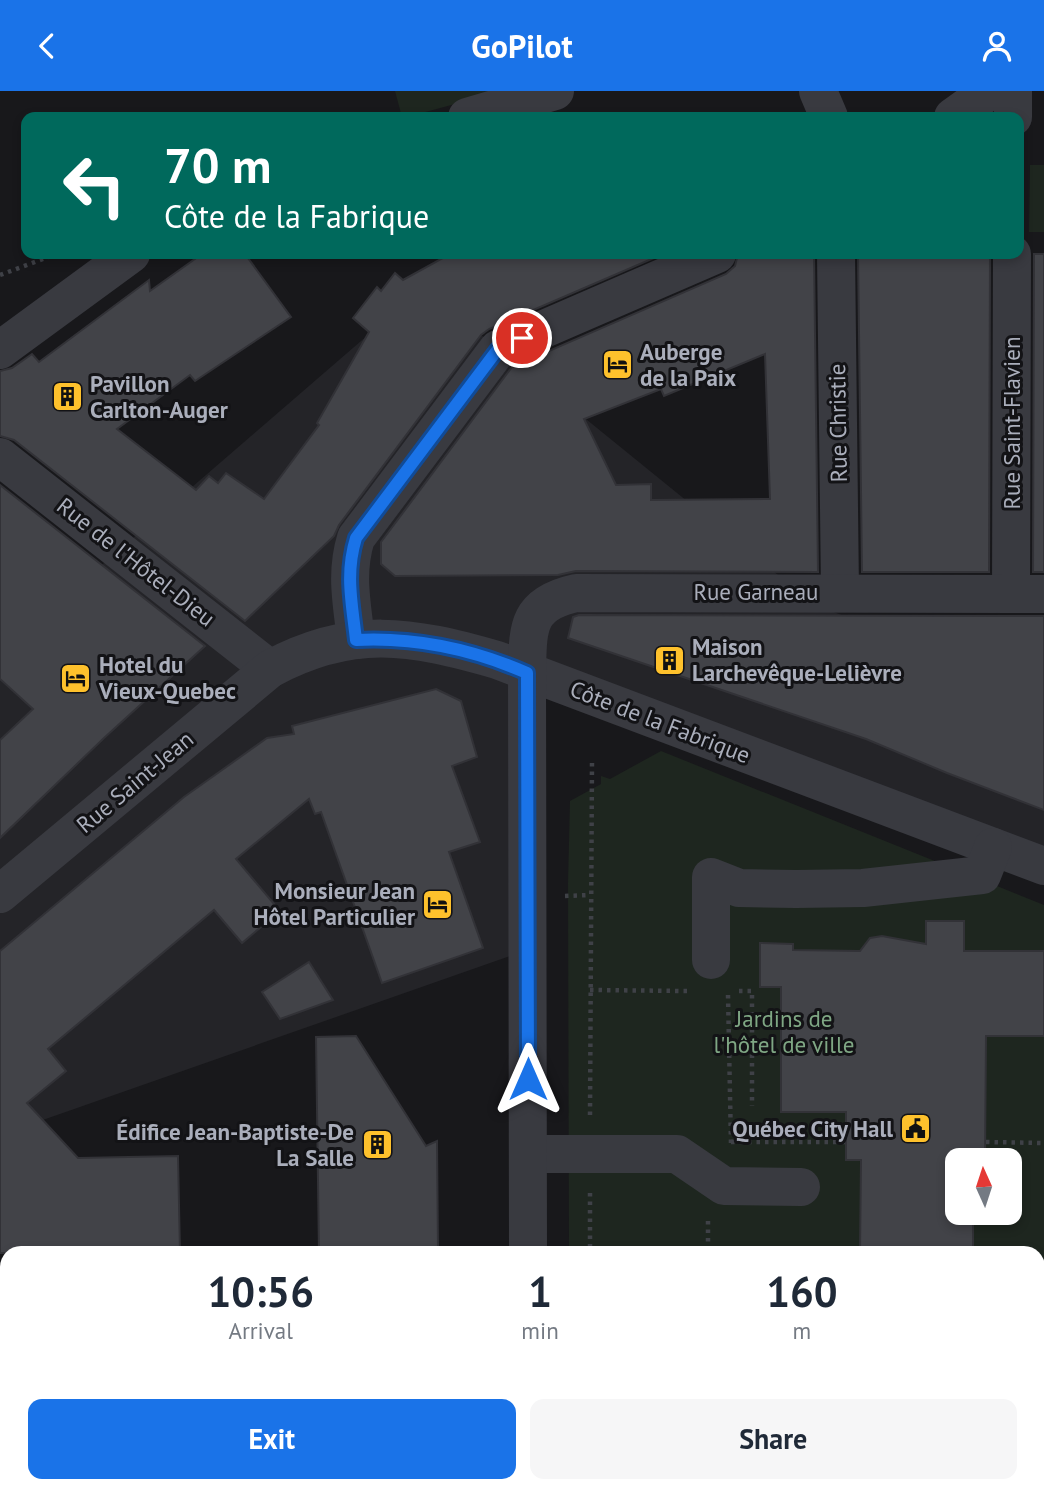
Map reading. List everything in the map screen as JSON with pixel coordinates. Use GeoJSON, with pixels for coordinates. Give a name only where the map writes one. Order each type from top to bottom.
{"type":"FeatureCollection","features":[{"type":"Feature","properties":{"kind":"street"},"geometry":{"type":"LineString","coordinates":[[484,112],[555,91]]}},
{"type":"Feature","properties":{"kind":"street"},"geometry":{"type":"LineString","coordinates":[[818,91],[827,112]]}},
{"type":"Feature","properties":{"kind":"street"},"geometry":{"type":"LineString","coordinates":[[960,112],[989,91]]}},
{"type":"Feature","properties":{"kind":"street"},"geometry":{"type":"LineString","coordinates":[[1013,91],[1013,112]]}},
{"type":"Feature","properties":{"kind":"street"},"geometry":{"type":"LineString","coordinates":[[0,350],[124,259]]}},
{"type":"Feature","properties":{"kind":"street"},"geometry":{"type":"LineString","coordinates":[[356,640],[348,575],[356,538],[498,349],[705,259]]}},
{"type":"Feature","properties":{"kind":"street","name":"Rue Christie"},"geometry":{"type":"LineString","coordinates":[[836,259],[840,592]]}},
{"type":"Feature","properties":{"kind":"street","name":"Rue Saint-Flavien"},"geometry":{"type":"LineString","coordinates":[[1012,259],[1028,593]]}},
{"type":"Feature","properties":{"kind":"street","name":"Rue de l'Hôtel-Dieu"},"geometry":{"type":"LineString","coordinates":[[0,457],[270,669]]}},
{"type":"Feature","properties":{"kind":"street","name":"Rue Garneau"},"geometry":{"type":"LineString","coordinates":[[528,1246],[527,673],[528,633],[539,609],[558,597],[601,592],[1028,593]]}},
{"type":"Feature","properties":{"kind":"street","name":"Côte de la Fabrique"},"geometry":{"type":"LineString","coordinates":[[270,669],[299,654],[330,644],[391,638],[421,641],[497,660],[1044,866]]}},
{"type":"Feature","properties":{"kind":"street","name":"Rue Saint-Jean"},"geometry":{"type":"LineString","coordinates":[[0,894],[270,669]]}},
{"type":"Feature","properties":{"kind":"street"},"geometry":{"type":"LineString","coordinates":[[717,977],[711,877],[740,888],[863,888],[902,884],[982,875],[993,847]]}},
{"type":"Feature","properties":{"kind":"street"},"geometry":{"type":"LineString","coordinates":[[528,1154],[677,1154],[724,1186],[801,1187]]}},
{"type":"Feature","properties":{"kind":"path"},"geometry":{"type":"LineString","coordinates":[[0,275],[43,259]]}},
{"type":"Feature","properties":{"kind":"path"},"geometry":{"type":"LineString","coordinates":[[590,1246],[592,762]]}},
{"type":"Feature","properties":{"kind":"path"},"geometry":{"type":"LineString","coordinates":[[561,897],[590,895]]}},
{"type":"Feature","properties":{"kind":"path"},"geometry":{"type":"LineString","coordinates":[[590,990],[717,977],[738,991]]}},
{"type":"Feature","properties":{"kind":"path"},"geometry":{"type":"LineString","coordinates":[[732,1186],[728,991],[752,991],[752,1106]]}},
{"type":"Feature","properties":{"kind":"path"},"geometry":{"type":"LineString","coordinates":[[731,1142],[846,1142]]}},
{"type":"Feature","properties":{"kind":"path"},"geometry":{"type":"LineString","coordinates":[[986,1142],[1044,1143]]}},
{"type":"Feature","properties":{"kind":"path"},"geometry":{"type":"LineString","coordinates":[[708,1224],[708,1246]]}},
{"type":"Feature","properties":{"kind":"shaded area"},"geometry":{"type":"Polygon","coordinates":[[[420,290],[496,346],[815,605],[1044,691],[1044,866],[528,673],[527,950],[0,1135],[0,653],[420,290]]]}},
{"type":"Feature","properties":{"kind":"green space"},"geometry":{"type":"Polygon","coordinates":[[[395,91],[503,91],[425,112],[401,112],[395,91]]]}},
{"type":"Feature","properties":{"kind":"green space"},"geometry":{"type":"Polygon","coordinates":[[[1030,165],[1044,165],[1044,232],[1029,232],[1030,165]]]}},
{"type":"Feature","properties":{"kind":"green space","name":"Jardins de l'hôtel de ville"},"geometry":{"type":"Polygon","coordinates":[[[661,751],[1044,905],[1044,1246],[569,1246],[570,801],[601,784],[601,776],[610,779],[661,751]]]}},
{"type":"Feature","properties":{"kind":"building"},"geometry":{"type":"Polygon","coordinates":[[[1034,254],[1044,254],[1044,572],[1033,572],[1034,254]]]}},
{"type":"Feature","properties":{"kind":"building"},"geometry":{"type":"Polygon","coordinates":[[[195,259],[249,259],[291,317],[195,381],[190,375],[117,429],[196,490],[209,476],[218,483],[226,473],[264,499],[319,425],[317,423],[369,332],[353,318],[377,287],[381,291],[395,273],[403,280],[441,259],[651,259],[489,329],[481,335],[339,525],[334,536],[245,621],[14,440],[0,436],[0,371],[12,368],[32,354],[39,362],[149,280],[150,291],[195,259]]]}},
{"type":"Feature","properties":{"kind":"building"},"geometry":{"type":"Polygon","coordinates":[[[737,259],[814,259],[818,572],[576,571],[558,575],[395,576],[381,564],[381,542],[512,367],[726,274],[735,266],[737,259]],[[765,354],[664,396],[661,389],[584,419],[616,485],[651,484],[651,500],[770,499],[765,354]]]}},
{"type":"Feature","properties":{"kind":"building"},"geometry":{"type":"Polygon","coordinates":[[[858,259],[990,259],[989,572],[862,572],[858,259]]]}},
{"type":"Feature","properties":{"kind":"building"},"geometry":{"type":"Polygon","coordinates":[[[0,485],[205,646],[0,838],[0,740],[33,709],[0,679],[0,485]]]}},
{"type":"Feature","properties":{"kind":"building"},"geometry":{"type":"Polygon","coordinates":[[[1044,616],[1044,810],[866,739],[568,638],[573,617],[1044,616]]]}},
{"type":"Feature","properties":{"kind":"building"},"geometry":{"type":"Polygon","coordinates":[[[436,689],[461,701],[477,757],[452,766],[480,842],[449,852],[483,948],[382,983],[321,812],[315,814],[309,799],[236,859],[280,911],[242,943],[214,910],[48,1049],[66,1071],[27,1103],[78,1158],[178,1156],[180,1246],[0,1246],[0,951],[184,797],[267,738],[294,734],[292,726],[436,689]]]}},
{"type":"Feature","properties":{"kind":"building","name":"Québec City Hall"},"geometry":{"type":"Polygon","coordinates":[[[926,921],[964,921],[964,951],[1044,951],[1044,1036],[986,1036],[985,1148],[945,1148],[945,1225],[973,1225],[973,1246],[860,1246],[861,1160],[846,1160],[846,1112],[781,1112],[781,987],[760,987],[760,943],[793,944],[793,950],[860,951],[870,938],[882,936],[926,944],[926,921]]]}},
{"type":"Feature","properties":{"kind":"building"},"geometry":{"type":"Polygon","coordinates":[[[309,962],[333,1000],[280,1019],[262,992],[309,962]]]}},
{"type":"Feature","properties":{"kind":"building","name":"Édifice Jean-Baptiste-De La Salle"},"geometry":{"type":"Polygon","coordinates":[[[356,1036],[426,1146],[437,1141],[438,1246],[319,1246],[316,1037],[356,1036]]]}},
{"type":"Feature","properties":{"kind":"place","name":"Auberge de la Paix"},"geometry":{"type":"Point","coordinates":[617,365]}},
{"type":"Feature","properties":{"kind":"place","name":"Pavillon Carlton-Auger"},"geometry":{"type":"Point","coordinates":[67,397]}},
{"type":"Feature","properties":{"kind":"place","name":"Maison Larchevêque-Lelièvre"},"geometry":{"type":"Point","coordinates":[669,660]}},
{"type":"Feature","properties":{"kind":"place","name":"Hotel du Vieux-Quebec"},"geometry":{"type":"Point","coordinates":[76,678]}},
{"type":"Feature","properties":{"kind":"place","name":"Monsieur Jean Hôtel Particulier"},"geometry":{"type":"Point","coordinates":[438,904]}},
{"type":"Feature","properties":{"kind":"place","name":"Québec City Hall"},"geometry":{"type":"Point","coordinates":[916,1129]}},
{"type":"Feature","properties":{"kind":"place","name":"Édifice Jean-Baptiste-De La Salle"},"geometry":{"type":"Point","coordinates":[377,1145]}},
{"type":"Feature","properties":{"kind":"route"},"geometry":{"type":"LineString","coordinates":[[522,338],[498,349],[356,538],[348,575],[356,640],[391,638],[421,641],[461,649],[527,673],[528,1079]]}}]}
